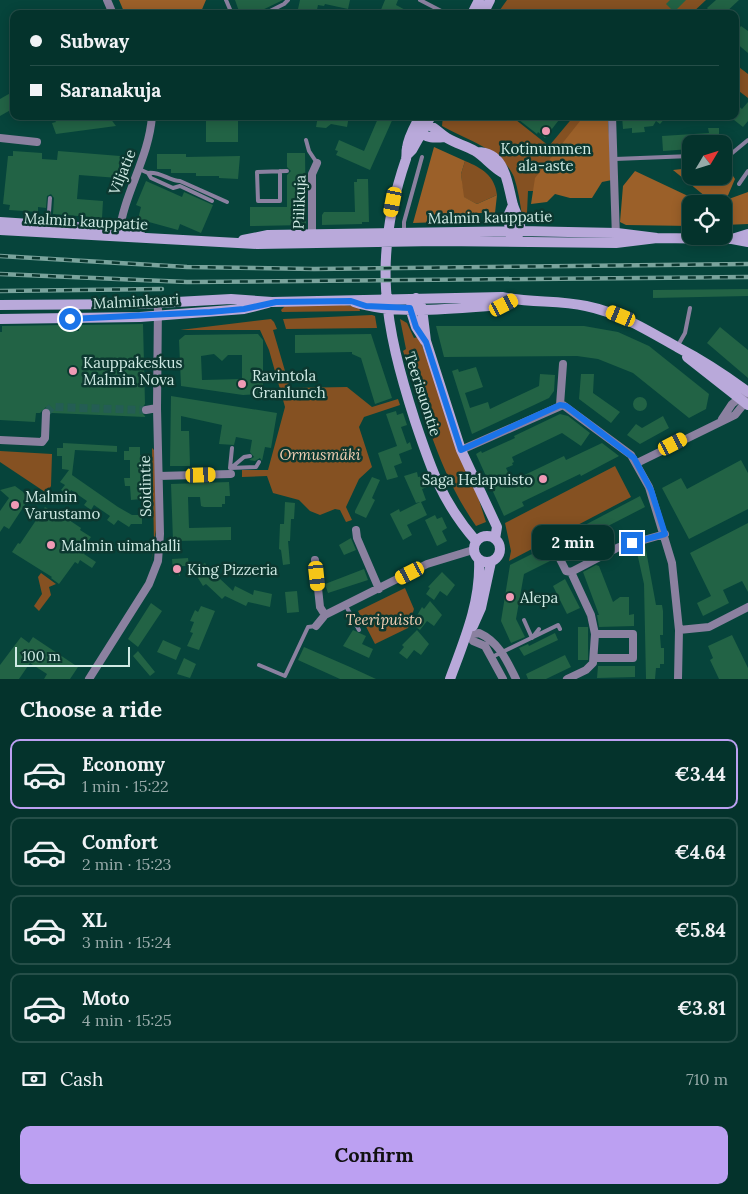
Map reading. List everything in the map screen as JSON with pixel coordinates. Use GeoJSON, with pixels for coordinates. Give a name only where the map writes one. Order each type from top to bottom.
{"type":"FeatureCollection","features":[{"type":"Feature","properties":{"kind":"main road"},"geometry":{"type":"LineString","coordinates":[[423,123],[445,137],[477,152],[487,152],[502,164],[513,205],[518,215],[520,231],[514,242]]}},
{"type":"Feature","properties":{"kind":"main road","name":"Teerisuontie"},"geometry":{"type":"LineString","coordinates":[[423,123],[409,151],[393,202],[385,254],[386,296],[393,349],[437,484],[451,511],[475,546]]}},
{"type":"Feature","properties":{"kind":"main road"},"geometry":{"type":"LineString","coordinates":[[513,205],[508,216],[509,231],[514,242]]}},
{"type":"Feature","properties":{"kind":"main road","name":"Malmin kauppatie"},"geometry":{"type":"LineString","coordinates":[[0,222],[48,230]]}},
{"type":"Feature","properties":{"kind":"main road","name":"Malmin kauppatie"},"geometry":{"type":"LineString","coordinates":[[0,230],[48,230],[119,234],[171,240],[233,242],[403,238],[514,242],[616,238],[682,238]]}},
{"type":"Feature","properties":{"kind":"main road","name":"Malmin kauppatie"},"geometry":{"type":"LineString","coordinates":[[403,238],[509,231],[616,238]]}},
{"type":"Feature","properties":{"kind":"main road","name":"Malmin kauppatie"},"geometry":{"type":"LineString","coordinates":[[732,239],[748,234]]}},
{"type":"Feature","properties":{"kind":"main road","name":"Malmin kauppatie"},"geometry":{"type":"LineString","coordinates":[[732,239],[748,242]]}},
{"type":"Feature","properties":{"kind":"main road","name":"Malminkaari"},"geometry":{"type":"LineString","coordinates":[[5,305],[158,303],[231,299],[272,302],[351,301],[366,298],[502,297],[514,300],[562,302],[610,312],[632,321],[713,366],[746,398]]}},
{"type":"Feature","properties":{"kind":"main road"},"geometry":{"type":"LineString","coordinates":[[410,308],[416,298]]}},
{"type":"Feature","properties":{"kind":"main road","name":"Teerisuontie"},"geometry":{"type":"LineString","coordinates":[[416,298],[422,308],[426,342],[461,450],[496,526],[492,538]]}},
{"type":"Feature","properties":{"kind":"main road","name":"Malminkaari"},"geometry":{"type":"LineString","coordinates":[[351,301],[366,306],[422,308],[504,305],[514,300]]}},
{"type":"Feature","properties":{"kind":"main road","name":"Malminkaari"},"geometry":{"type":"LineString","coordinates":[[0,318],[158,315],[244,309],[272,302]]}},
{"type":"Feature","properties":{"kind":"main road","name":"Teerisuontie"},"geometry":{"type":"LineString","coordinates":[[410,308],[416,327],[426,342]]}},
{"type":"Feature","properties":{"kind":"main road"},"geometry":{"type":"LineString","coordinates":[[450,679],[481,608],[491,562],[498,557],[500,552],[492,538],[475,546],[479,560],[479,576],[468,635]]}},
{"type":"Feature","properties":{"kind":"main road"},"geometry":{"type":"LineString","coordinates":[[479,560],[491,562]]}},
{"type":"Feature","properties":{"kind":"street","name":"Viljatie"},"geometry":{"type":"LineString","coordinates":[[119,234],[125,202],[148,143],[151,120]]}},
{"type":"Feature","properties":{"kind":"street"},"geometry":{"type":"LineString","coordinates":[[612,120],[616,238]]}},
{"type":"Feature","properties":{"kind":"street"},"geometry":{"type":"LineString","coordinates":[[0,138],[37,142]]}},
{"type":"Feature","properties":{"kind":"street","name":"Piilikuja"},"geometry":{"type":"LineString","coordinates":[[312,239],[310,173],[317,163]]}},
{"type":"Feature","properties":{"kind":"street","name":"Soidintie"},"geometry":{"type":"LineString","coordinates":[[90,679],[149,584],[156,569],[160,548],[157,408],[158,303]]}},
{"type":"Feature","properties":{"kind":"street"},"geometry":{"type":"LineString","coordinates":[[560,405],[563,364]]}},
{"type":"Feature","properties":{"kind":"street"},"geometry":{"type":"LineString","coordinates":[[637,463],[722,420],[746,398]]}},
{"type":"Feature","properties":{"kind":"street"},"geometry":{"type":"LineString","coordinates":[[461,450],[560,405],[566,406],[620,446],[637,463],[651,490],[672,563],[679,630],[678,679]]}},
{"type":"Feature","properties":{"kind":"street"},"geometry":{"type":"LineString","coordinates":[[146,410],[157,408]]}},
{"type":"Feature","properties":{"kind":"street"},"geometry":{"type":"LineString","coordinates":[[0,440],[42,442],[45,438],[46,413]]}},
{"type":"Feature","properties":{"kind":"street"},"geometry":{"type":"LineString","coordinates":[[159,476],[229,472]]}},
{"type":"Feature","properties":{"kind":"street"},"geometry":{"type":"LineString","coordinates":[[356,530],[357,538],[378,589]]}},
{"type":"Feature","properties":{"kind":"street"},"geometry":{"type":"LineString","coordinates":[[553,545],[566,571],[571,572],[619,547],[665,534]]}},
{"type":"Feature","properties":{"kind":"street"},"geometry":{"type":"LineString","coordinates":[[316,626],[325,616],[427,564],[475,546]]}},
{"type":"Feature","properties":{"kind":"street"},"geometry":{"type":"LineString","coordinates":[[315,560],[320,607],[325,616]]}},
{"type":"Feature","properties":{"kind":"street"},"geometry":{"type":"LineString","coordinates":[[567,679],[590,667],[595,658],[591,615],[571,572]]}},
{"type":"Feature","properties":{"kind":"street"},"geometry":{"type":"LineString","coordinates":[[679,630],[709,627],[748,607]]}},
{"type":"Feature","properties":{"kind":"street"},"geometry":{"type":"LineString","coordinates":[[503,679],[485,646],[473,641],[468,635],[479,633],[485,635],[502,652],[516,679]]}},
{"type":"Feature","properties":{"kind":"street"},"geometry":{"type":"LineString","coordinates":[[594,634],[633,634],[633,658],[595,658]]}},
{"type":"Feature","properties":{"kind":"lane"},"geometry":{"type":"LineString","coordinates":[[272,10],[288,0]]}},
{"type":"Feature","properties":{"kind":"lane"},"geometry":{"type":"LineString","coordinates":[[420,0],[439,10]]}},
{"type":"Feature","properties":{"kind":"lane"},"geometry":{"type":"LineString","coordinates":[[306,140],[308,151],[317,163]]}},
{"type":"Feature","properties":{"kind":"lane"},"geometry":{"type":"LineString","coordinates":[[732,153],[748,140]]}},
{"type":"Feature","properties":{"kind":"lane"},"geometry":{"type":"LineString","coordinates":[[615,159],[682,156]]}},
{"type":"Feature","properties":{"kind":"lane"},"geometry":{"type":"LineString","coordinates":[[403,238],[404,222],[422,157]]}},
{"type":"Feature","properties":{"kind":"lane"},"geometry":{"type":"LineString","coordinates":[[139,168],[148,173],[151,178],[173,188],[180,186],[212,201]]}},
{"type":"Feature","properties":{"kind":"lane"},"geometry":{"type":"LineString","coordinates":[[739,184],[748,171]]}},
{"type":"Feature","properties":{"kind":"lane"},"geometry":{"type":"LineString","coordinates":[[148,173],[155,172],[173,181],[180,181],[227,202]]}},
{"type":"Feature","properties":{"kind":"lane"},"geometry":{"type":"LineString","coordinates":[[280,172],[280,201],[258,201],[257,172],[280,172],[287,172]]}},
{"type":"Feature","properties":{"kind":"lane"},"geometry":{"type":"LineString","coordinates":[[48,230],[50,198]]}},
{"type":"Feature","properties":{"kind":"lane"},"geometry":{"type":"LineString","coordinates":[[0,318],[5,305]]}},
{"type":"Feature","properties":{"kind":"lane"},"geometry":{"type":"LineString","coordinates":[[678,347],[685,333],[690,308]]}},
{"type":"Feature","properties":{"kind":"lane"},"geometry":{"type":"LineString","coordinates":[[229,472],[232,448]]}},
{"type":"Feature","properties":{"kind":"lane"},"geometry":{"type":"LineString","coordinates":[[229,472],[244,457],[250,456]]}},
{"type":"Feature","properties":{"kind":"lane"},"geometry":{"type":"LineString","coordinates":[[229,472],[256,467],[259,462]]}},
{"type":"Feature","properties":{"kind":"lane"},"geometry":{"type":"LineString","coordinates":[[346,606],[359,630]]}},
{"type":"Feature","properties":{"kind":"lane"},"geometry":{"type":"LineString","coordinates":[[524,620],[532,638]]}},
{"type":"Feature","properties":{"kind":"lane"},"geometry":{"type":"LineString","coordinates":[[492,657],[558,625],[560,629]]}},
{"type":"Feature","properties":{"kind":"lane"},"geometry":{"type":"LineString","coordinates":[[258,665],[285,676],[301,638],[308,627],[316,626]]}},
{"type":"Feature","properties":{"kind":"lane"},"geometry":{"type":"LineString","coordinates":[[532,638],[539,629]]}},
{"type":"Feature","properties":{"kind":"green space"},"geometry":{"type":"Polygon","coordinates":[[[507,0],[706,0],[695,10],[500,10],[507,0]]]}},
{"type":"Feature","properties":{"kind":"green space"},"geometry":{"type":"Polygon","coordinates":[[[739,67],[748,74],[748,98],[739,91],[739,67]]]}},
{"type":"Feature","properties":{"kind":"green space"},"geometry":{"type":"Polygon","coordinates":[[[443,120],[516,120],[549,146],[571,120],[590,120],[534,191],[528,191],[527,213],[522,215],[514,177],[501,159],[483,146],[442,126],[443,120]]]}},
{"type":"Feature","properties":{"kind":"green space"},"geometry":{"type":"Polygon","coordinates":[[[465,161],[487,174],[494,183],[497,195],[477,204],[463,197],[461,174],[465,161]]]}},
{"type":"Feature","properties":{"kind":"green space"},"geometry":{"type":"Polygon","coordinates":[[[344,305],[359,307],[360,311],[282,312],[281,310],[285,306],[344,305]]]}},
{"type":"Feature","properties":{"kind":"green space"},"geometry":{"type":"Polygon","coordinates":[[[375,316],[377,328],[286,329],[283,319],[375,316]]]}},
{"type":"Feature","properties":{"kind":"green space","name":"Ormusmäki"},"geometry":{"type":"Polygon","coordinates":[[[271,319],[277,329],[273,330],[290,388],[347,387],[372,407],[398,399],[400,405],[364,417],[359,427],[372,467],[359,479],[346,507],[352,520],[346,522],[340,510],[335,509],[320,515],[310,511],[299,500],[273,493],[267,476],[242,477],[242,470],[268,470],[285,407],[269,350],[260,330],[180,330],[271,319]]]}},
{"type":"Feature","properties":{"kind":"green space"},"geometry":{"type":"Polygon","coordinates":[[[400,319],[407,323],[414,338],[418,337],[420,340],[479,500],[486,522],[476,526],[463,506],[442,463],[403,351],[406,349],[400,319]]]}},
{"type":"Feature","properties":{"kind":"green space"},"geometry":{"type":"Polygon","coordinates":[[[152,448],[155,451],[156,530],[151,564],[154,541],[152,448]]]}},
{"type":"Feature","properties":{"kind":"green space"},"geometry":{"type":"Polygon","coordinates":[[[0,451],[52,454],[51,486],[48,491],[64,502],[63,504],[0,462],[0,451]]]}},
{"type":"Feature","properties":{"kind":"green space"},"geometry":{"type":"Polygon","coordinates":[[[615,466],[631,497],[509,561],[511,551],[505,523],[615,466]]]}},
{"type":"Feature","properties":{"kind":"green space"},"geometry":{"type":"Polygon","coordinates":[[[41,573],[56,584],[49,587],[51,595],[39,611],[34,606],[42,594],[38,577],[41,573]]]}},
{"type":"Feature","properties":{"kind":"green space","name":"Teeripuisto"},"geometry":{"type":"Polygon","coordinates":[[[405,588],[414,609],[408,628],[375,644],[358,611],[405,588]]]}},
{"type":"Feature","properties":{"kind":"shaded area"},"geometry":{"type":"Polygon","coordinates":[[[119,0],[206,0],[202,10],[123,10],[119,0]]]}},
{"type":"Feature","properties":{"kind":"shaded area"},"geometry":{"type":"Polygon","coordinates":[[[581,120],[608,120],[612,180],[602,182],[592,198],[570,198],[555,194],[547,202],[531,204],[535,178],[581,120]]]}},
{"type":"Feature","properties":{"kind":"shaded area"},"geometry":{"type":"Polygon","coordinates":[[[434,147],[465,161],[461,174],[464,197],[477,204],[497,195],[495,213],[478,213],[469,221],[413,223],[434,147]]]}},
{"type":"Feature","properties":{"kind":"shaded area"},"geometry":{"type":"Polygon","coordinates":[[[682,169],[682,177],[673,170],[682,169]]]}},
{"type":"Feature","properties":{"kind":"shaded area"},"geometry":{"type":"Polygon","coordinates":[[[635,171],[686,195],[682,195],[682,226],[626,225],[620,222],[623,186],[635,171]]]}},
{"type":"Feature","properties":{"kind":"shaded area"},"geometry":{"type":"Polygon","coordinates":[[[732,174],[735,179],[728,195],[704,195],[691,185],[732,185],[732,174]]]}},
{"type":"Feature","properties":{"kind":"shaded area"},"geometry":{"type":"Polygon","coordinates":[[[748,192],[748,224],[732,225],[732,198],[748,192]]]}},
{"type":"Feature","properties":{"kind":"building"},"geometry":{"type":"Polygon","coordinates":[[[235,0],[283,0],[262,10],[239,10],[235,0]]]}},
{"type":"Feature","properties":{"kind":"building"},"geometry":{"type":"Polygon","coordinates":[[[300,0],[350,0],[348,9],[325,4],[324,6],[318,5],[317,10],[298,9],[300,0]]]}},
{"type":"Feature","properties":{"kind":"building"},"geometry":{"type":"Polygon","coordinates":[[[385,0],[398,0],[396,5],[405,10],[381,10],[385,0]]]}},
{"type":"Feature","properties":{"kind":"building"},"geometry":{"type":"Polygon","coordinates":[[[670,0],[686,0],[676,10],[672,10],[666,4],[670,0]]]}},
{"type":"Feature","properties":{"kind":"building"},"geometry":{"type":"Polygon","coordinates":[[[716,0],[739,0],[728,10],[709,10],[707,8],[716,0]]]}},
{"type":"Feature","properties":{"kind":"building"},"geometry":{"type":"Polygon","coordinates":[[[741,26],[748,31],[748,53],[739,45],[739,28],[741,26]]]}},
{"type":"Feature","properties":{"kind":"building"},"geometry":{"type":"Polygon","coordinates":[[[10,93],[10,110],[0,116],[0,99],[10,93]]]}},
{"type":"Feature","properties":{"kind":"building"},"geometry":{"type":"Polygon","coordinates":[[[748,102],[748,121],[743,127],[734,120],[739,120],[739,106],[742,109],[748,102]]]}},
{"type":"Feature","properties":{"kind":"building"},"geometry":{"type":"Polygon","coordinates":[[[55,120],[112,120],[116,126],[56,134],[52,123],[56,122],[55,120]]]}},
{"type":"Feature","properties":{"kind":"building"},"geometry":{"type":"Polygon","coordinates":[[[206,120],[238,120],[238,142],[206,142],[206,120]]]}},
{"type":"Feature","properties":{"kind":"building"},"geometry":{"type":"Polygon","coordinates":[[[317,120],[348,120],[347,127],[331,124],[326,128],[316,127],[317,120]]]}},
{"type":"Feature","properties":{"kind":"building"},"geometry":{"type":"Polygon","coordinates":[[[377,120],[392,120],[370,170],[336,155],[338,151],[335,150],[339,140],[364,151],[377,120]]]}},
{"type":"Feature","properties":{"kind":"building"},"geometry":{"type":"Polygon","coordinates":[[[519,120],[559,120],[545,138],[538,132],[537,134],[519,120]]]}},
{"type":"Feature","properties":{"kind":"building"},"geometry":{"type":"Polygon","coordinates":[[[622,120],[664,120],[660,124],[656,121],[653,126],[644,127],[645,132],[632,133],[632,128],[623,129],[622,120]]]}},
{"type":"Feature","properties":{"kind":"building"},"geometry":{"type":"Polygon","coordinates":[[[708,128],[719,128],[719,135],[682,135],[682,150],[663,151],[662,136],[709,133],[708,128]]]}},
{"type":"Feature","properties":{"kind":"building"},"geometry":{"type":"Polygon","coordinates":[[[13,151],[42,153],[42,159],[57,160],[58,151],[120,156],[118,178],[79,175],[77,199],[103,201],[102,218],[53,214],[54,198],[51,194],[47,196],[46,208],[38,207],[38,212],[9,210],[10,205],[3,204],[8,156],[13,156],[13,151]]]}},
{"type":"Feature","properties":{"kind":"building"},"geometry":{"type":"Polygon","coordinates":[[[287,153],[305,153],[306,225],[250,226],[250,207],[287,207],[287,175],[291,171],[287,167],[287,153]]]}},
{"type":"Feature","properties":{"kind":"building"},"geometry":{"type":"Polygon","coordinates":[[[157,154],[186,154],[186,157],[240,156],[238,179],[219,178],[219,176],[196,176],[196,173],[171,173],[171,169],[157,169],[157,154]]]}},
{"type":"Feature","properties":{"kind":"building"},"geometry":{"type":"Polygon","coordinates":[[[357,179],[368,179],[369,222],[362,222],[362,224],[322,225],[322,215],[324,212],[355,212],[354,182],[357,182],[357,179]]]}},
{"type":"Feature","properties":{"kind":"building"},"geometry":{"type":"Polygon","coordinates":[[[146,181],[182,197],[184,192],[213,205],[201,233],[180,224],[178,230],[138,219],[141,207],[136,205],[146,181]]]}},
{"type":"Feature","properties":{"kind":"building"},"geometry":{"type":"Polygon","coordinates":[[[748,289],[748,296],[653,298],[653,290],[748,289]]]}},
{"type":"Feature","properties":{"kind":"building","name":"Kauppakeskus Malmin Nova"},"geometry":{"type":"Polygon","coordinates":[[[143,324],[145,404],[140,411],[146,417],[52,413],[46,407],[40,413],[36,413],[35,422],[0,420],[0,332],[2,332],[2,326],[62,325],[62,330],[79,331],[79,325],[143,324]]]}},
{"type":"Feature","properties":{"kind":"building"},"geometry":{"type":"Polygon","coordinates":[[[436,326],[584,326],[618,332],[649,346],[709,394],[706,409],[689,418],[633,373],[598,359],[577,356],[444,357],[436,326]]]}},
{"type":"Feature","properties":{"kind":"building"},"geometry":{"type":"Polygon","coordinates":[[[720,327],[748,350],[748,378],[707,343],[720,327]]]}},
{"type":"Feature","properties":{"kind":"building"},"geometry":{"type":"Polygon","coordinates":[[[258,334],[263,340],[263,394],[243,395],[181,386],[179,340],[185,335],[258,334]],[[214,354],[201,356],[202,380],[242,379],[242,355],[228,355],[222,361],[214,354]]]}},
{"type":"Feature","properties":{"kind":"building"},"geometry":{"type":"Polygon","coordinates":[[[371,334],[392,398],[375,404],[361,358],[352,354],[352,352],[295,353],[295,335],[371,334]]]}},
{"type":"Feature","properties":{"kind":"building"},"geometry":{"type":"Polygon","coordinates":[[[476,367],[483,387],[465,393],[470,408],[488,402],[490,409],[539,386],[540,374],[555,375],[554,391],[549,398],[472,434],[452,371],[458,369],[459,372],[476,367]]]}},
{"type":"Feature","properties":{"kind":"building"},"geometry":{"type":"Polygon","coordinates":[[[581,374],[594,374],[593,393],[620,412],[611,423],[579,399],[581,374]]]}},
{"type":"Feature","properties":{"kind":"building"},"geometry":{"type":"Polygon","coordinates":[[[171,396],[277,413],[271,448],[265,447],[262,461],[260,458],[255,461],[249,460],[254,457],[250,452],[252,440],[236,437],[234,445],[219,444],[222,425],[181,416],[181,431],[189,431],[190,466],[170,466],[171,396]]]}},
{"type":"Feature","properties":{"kind":"building"},"geometry":{"type":"Polygon","coordinates":[[[640,397],[645,399],[647,404],[645,409],[640,411],[635,409],[633,404],[635,399],[640,397]]]}},
{"type":"Feature","properties":{"kind":"building"},"geometry":{"type":"Polygon","coordinates":[[[396,411],[397,415],[403,413],[407,425],[401,427],[407,444],[410,442],[412,449],[399,454],[402,463],[394,466],[398,477],[387,480],[378,453],[397,446],[386,414],[396,411]]]}},
{"type":"Feature","properties":{"kind":"building"},"geometry":{"type":"Polygon","coordinates":[[[560,414],[568,416],[590,433],[581,446],[562,433],[512,457],[513,465],[506,468],[512,481],[564,456],[566,460],[602,443],[619,456],[581,476],[580,474],[522,502],[524,506],[504,516],[476,454],[515,438],[514,436],[560,414]]]}},
{"type":"Feature","properties":{"kind":"building"},"geometry":{"type":"Polygon","coordinates":[[[663,416],[669,428],[640,444],[627,435],[636,424],[642,428],[663,416]]]}},
{"type":"Feature","properties":{"kind":"building"},"geometry":{"type":"Polygon","coordinates":[[[63,443],[117,446],[117,452],[75,450],[72,475],[132,515],[142,515],[142,524],[131,524],[129,527],[118,520],[114,525],[107,520],[110,516],[94,505],[91,510],[84,505],[87,501],[71,490],[69,495],[61,490],[65,485],[60,482],[69,470],[62,469],[62,456],[57,456],[57,448],[63,448],[63,443]]]}},
{"type":"Feature","properties":{"kind":"building"},"geometry":{"type":"Polygon","coordinates":[[[129,447],[140,447],[140,455],[142,455],[141,499],[131,500],[130,486],[125,486],[124,478],[130,478],[130,460],[124,460],[124,451],[129,451],[129,447]]]}},
{"type":"Feature","properties":{"kind":"building"},"geometry":{"type":"Polygon","coordinates":[[[741,460],[748,473],[748,509],[689,539],[662,488],[681,478],[687,489],[741,460]]]}},
{"type":"Feature","properties":{"kind":"building"},"geometry":{"type":"Polygon","coordinates":[[[417,472],[418,477],[423,476],[427,487],[422,489],[426,500],[421,502],[427,515],[407,525],[412,535],[403,540],[390,514],[399,509],[400,512],[420,502],[416,503],[404,476],[417,472]]]}},
{"type":"Feature","properties":{"kind":"building"},"geometry":{"type":"Polygon","coordinates":[[[372,477],[380,480],[372,498],[375,500],[366,518],[355,513],[355,511],[372,477]]]}},
{"type":"Feature","properties":{"kind":"building"},"geometry":{"type":"Polygon","coordinates":[[[229,482],[230,496],[225,496],[225,504],[222,504],[222,507],[204,507],[201,506],[200,497],[188,497],[189,528],[231,527],[231,540],[173,541],[171,484],[229,482]]]}},
{"type":"Feature","properties":{"kind":"building","name":"Malmin Varustamo"},"geometry":{"type":"Polygon","coordinates":[[[15,486],[30,497],[9,529],[4,526],[0,532],[0,511],[9,498],[0,490],[15,486]]]}},
{"type":"Feature","properties":{"kind":"building"},"geometry":{"type":"Polygon","coordinates":[[[640,496],[645,507],[571,545],[566,535],[640,496]]]}},
{"type":"Feature","properties":{"kind":"building"},"geometry":{"type":"Polygon","coordinates":[[[285,502],[295,503],[294,519],[291,519],[290,541],[288,541],[290,564],[283,565],[281,550],[279,549],[280,524],[284,524],[285,502]]]}},
{"type":"Feature","properties":{"kind":"building","name":"Malmin uimahalli"},"geometry":{"type":"Polygon","coordinates":[[[45,507],[56,514],[57,512],[91,537],[84,547],[87,549],[84,554],[96,562],[92,568],[80,560],[78,564],[75,562],[59,584],[52,577],[12,552],[18,543],[20,544],[45,507]]]}},
{"type":"Feature","properties":{"kind":"building"},"geometry":{"type":"Polygon","coordinates":[[[435,515],[437,519],[442,517],[447,528],[442,531],[447,541],[437,546],[425,520],[435,515]]]}},
{"type":"Feature","properties":{"kind":"building"},"geometry":{"type":"Polygon","coordinates":[[[748,523],[748,592],[742,581],[723,590],[729,603],[703,616],[697,603],[711,596],[690,553],[748,523]]]}},
{"type":"Feature","properties":{"kind":"building"},"geometry":{"type":"Polygon","coordinates":[[[351,538],[356,550],[344,555],[339,545],[351,538]]]}},
{"type":"Feature","properties":{"kind":"building"},"geometry":{"type":"Polygon","coordinates":[[[645,545],[656,605],[662,605],[663,611],[663,635],[660,635],[661,648],[664,648],[664,664],[660,664],[660,668],[656,668],[655,679],[646,679],[644,584],[636,548],[645,545]]]}},
{"type":"Feature","properties":{"kind":"building"},"geometry":{"type":"Polygon","coordinates":[[[548,546],[554,559],[524,574],[516,619],[525,637],[511,643],[501,621],[510,565],[548,546]]]}},
{"type":"Feature","properties":{"kind":"building"},"geometry":{"type":"Polygon","coordinates":[[[188,558],[189,566],[180,566],[180,576],[173,571],[172,559],[188,558]]]}},
{"type":"Feature","properties":{"kind":"building"},"geometry":{"type":"Polygon","coordinates":[[[205,563],[215,580],[218,577],[233,591],[235,586],[253,595],[254,590],[272,594],[270,607],[248,602],[246,606],[225,596],[222,599],[206,584],[203,586],[193,570],[205,563]]]}},
{"type":"Feature","properties":{"kind":"building"},"geometry":{"type":"Polygon","coordinates":[[[596,565],[599,566],[613,602],[620,597],[629,597],[629,615],[634,614],[634,626],[599,627],[597,615],[599,615],[583,572],[596,565]]]}},
{"type":"Feature","properties":{"kind":"building"},"geometry":{"type":"Polygon","coordinates":[[[364,569],[368,580],[328,593],[325,584],[364,569]]]}},
{"type":"Feature","properties":{"kind":"building"},"geometry":{"type":"Polygon","coordinates":[[[442,572],[455,585],[447,596],[440,591],[434,600],[426,594],[430,588],[428,587],[442,572]]]}},
{"type":"Feature","properties":{"kind":"building"},"geometry":{"type":"Polygon","coordinates":[[[565,579],[580,608],[567,614],[553,586],[565,579]]]}},
{"type":"Feature","properties":{"kind":"building"},"geometry":{"type":"Polygon","coordinates":[[[297,591],[299,612],[287,613],[285,592],[297,591]]]}},
{"type":"Feature","properties":{"kind":"building"},"geometry":{"type":"Polygon","coordinates":[[[430,601],[442,615],[434,626],[427,621],[420,630],[412,624],[422,607],[424,609],[430,601]]]}},
{"type":"Feature","properties":{"kind":"building"},"geometry":{"type":"Polygon","coordinates":[[[151,603],[162,611],[138,647],[128,639],[151,603]]]}},
{"type":"Feature","properties":{"kind":"building"},"geometry":{"type":"Polygon","coordinates":[[[201,606],[215,611],[199,650],[187,646],[193,633],[190,632],[194,622],[190,621],[195,610],[198,612],[201,606]]]}},
{"type":"Feature","properties":{"kind":"building"},"geometry":{"type":"Polygon","coordinates":[[[578,627],[588,627],[588,660],[578,660],[578,627]]]}},
{"type":"Feature","properties":{"kind":"building"},"geometry":{"type":"Polygon","coordinates":[[[353,630],[366,636],[362,644],[373,649],[369,658],[343,646],[353,630]]]}},
{"type":"Feature","properties":{"kind":"building"},"geometry":{"type":"Polygon","coordinates":[[[417,630],[429,644],[421,655],[414,650],[407,659],[399,653],[404,647],[402,645],[417,630]]]}},
{"type":"Feature","properties":{"kind":"building"},"geometry":{"type":"Polygon","coordinates":[[[555,633],[558,640],[524,656],[519,648],[528,644],[529,646],[555,633]]]}},
{"type":"Feature","properties":{"kind":"building"},"geometry":{"type":"Polygon","coordinates":[[[732,635],[748,668],[748,679],[719,679],[710,660],[713,658],[708,646],[732,635]]]}},
{"type":"Feature","properties":{"kind":"building"},"geometry":{"type":"Polygon","coordinates":[[[21,637],[29,643],[33,637],[78,667],[70,679],[44,679],[47,674],[30,663],[19,679],[0,679],[0,665],[21,637]]]}},
{"type":"Feature","properties":{"kind":"building"},"geometry":{"type":"Polygon","coordinates":[[[163,640],[181,648],[176,660],[157,652],[163,640]]]}},
{"type":"Feature","properties":{"kind":"building"},"geometry":{"type":"Polygon","coordinates":[[[304,647],[376,679],[340,679],[298,660],[304,647]]]}},
{"type":"Feature","properties":{"kind":"building"},"geometry":{"type":"Polygon","coordinates":[[[138,651],[155,672],[150,676],[133,656],[138,651]]]}},
{"type":"Feature","properties":{"kind":"building"},"geometry":{"type":"Polygon","coordinates":[[[565,655],[571,667],[546,679],[528,679],[526,674],[565,655]]]}},
{"type":"Feature","properties":{"kind":"building"},"geometry":{"type":"Polygon","coordinates":[[[184,658],[196,664],[190,678],[177,674],[184,658]]]}},
{"type":"Feature","properties":{"kind":"building"},"geometry":{"type":"Polygon","coordinates":[[[598,666],[635,666],[635,677],[597,678],[598,666]]]}},
{"type":"Feature","properties":{"kind":"tunnel"},"geometry":{"type":"LineString","coordinates":[[46,413],[52,407],[146,410]]}},
{"type":"Feature","properties":{"kind":"railway"},"geometry":{"type":"LineString","coordinates":[[0,256],[187,267],[314,269],[748,264]]}},
{"type":"Feature","properties":{"kind":"railway"},"geometry":{"type":"LineString","coordinates":[[0,274],[187,282],[748,277]]}},
{"type":"Feature","properties":{"kind":"railway"},"geometry":{"type":"LineString","coordinates":[[0,291],[162,289]]}},
{"type":"Feature","properties":{"kind":"place","name":"Kotinummen ala-aste"},"geometry":{"type":"Point","coordinates":[546,131]}},
{"type":"Feature","properties":{"kind":"place","name":"Kauppakeskus Malmin Nova"},"geometry":{"type":"Point","coordinates":[73,371]}},
{"type":"Feature","properties":{"kind":"place","name":"Ravintola Granlunch"},"geometry":{"type":"Point","coordinates":[242,384]}},
{"type":"Feature","properties":{"kind":"place","name":"Saga Helapuisto"},"geometry":{"type":"Point","coordinates":[543,479]}},
{"type":"Feature","properties":{"kind":"place","name":"Malmin Varustamo"},"geometry":{"type":"Point","coordinates":[15,505]}},
{"type":"Feature","properties":{"kind":"place","name":"Malmin uimahalli"},"geometry":{"type":"Point","coordinates":[51,545]}},
{"type":"Feature","properties":{"kind":"place","name":"King Pizzeria"},"geometry":{"type":"Point","coordinates":[177,569]}},
{"type":"Feature","properties":{"kind":"place","name":"Alepa"},"geometry":{"type":"Point","coordinates":[510,597]}},
{"type":"Feature","properties":{"kind":"route"},"geometry":{"type":"LineString","coordinates":[[70,319],[210,312],[244,309],[272,302],[351,301],[366,306],[410,308],[416,327],[426,342],[461,450],[560,405],[566,406],[631,455],[649,486],[665,534],[632,543]]}}]}
